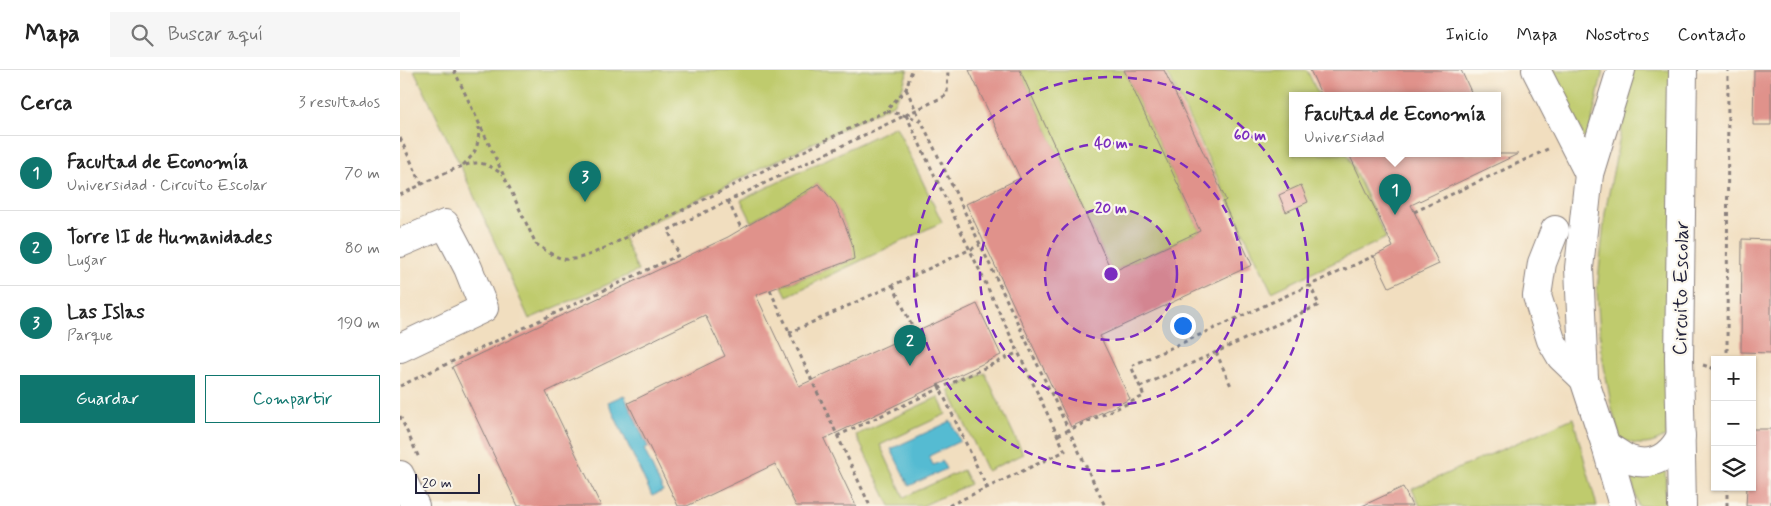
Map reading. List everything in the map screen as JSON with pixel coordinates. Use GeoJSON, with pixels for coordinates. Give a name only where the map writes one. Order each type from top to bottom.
{"type":"FeatureCollection","features":[{"type":"Feature","properties":{"kind":"street"},"geometry":{"type":"LineString","coordinates":[[1536,70],[1589,174]]}},
{"type":"Feature","properties":{"kind":"street"},"geometry":{"type":"LineString","coordinates":[[1621,70],[1589,174],[1579,268],[1584,379],[1623,506]]}},
{"type":"Feature","properties":{"kind":"street","name":"Circuito Escolar"},"geometry":{"type":"LineString","coordinates":[[1682,506],[1679,358],[1683,70]]}},
{"type":"Feature","properties":{"kind":"street"},"geometry":{"type":"LineString","coordinates":[[1584,379],[1562,357],[1551,340],[1537,296],[1549,234],[1587,205]]}},
{"type":"Feature","properties":{"kind":"street"},"geometry":{"type":"LineString","coordinates":[[400,243],[445,224],[468,268],[484,308],[400,348]]}},
{"type":"Feature","properties":{"kind":"street"},"geometry":{"type":"LineString","coordinates":[[1606,446],[1629,460],[1650,462],[1669,454],[1682,436]]}},
{"type":"Feature","properties":{"kind":"street"},"geometry":{"type":"LineString","coordinates":[[400,475],[415,506]]}},
{"type":"Feature","properties":{"kind":"path"},"geometry":{"type":"LineString","coordinates":[[454,70],[536,244],[549,254],[565,259],[581,258],[623,239],[886,111],[906,90],[912,70]]}},
{"type":"Feature","properties":{"kind":"path"},"geometry":{"type":"LineString","coordinates":[[400,386],[680,255],[668,230],[947,95],[948,70]]}},
{"type":"Feature","properties":{"kind":"path"},"geometry":{"type":"LineString","coordinates":[[1727,356],[1728,70]]}},
{"type":"Feature","properties":{"kind":"path"},"geometry":{"type":"LineString","coordinates":[[906,90],[1105,506]]}},
{"type":"Feature","properties":{"kind":"path"},"geometry":{"type":"LineString","coordinates":[[886,111],[906,115],[922,123]]}},
{"type":"Feature","properties":{"kind":"path"},"geometry":{"type":"LineString","coordinates":[[906,115],[1065,450],[948,506]]}},
{"type":"Feature","properties":{"kind":"path"},"geometry":{"type":"LineString","coordinates":[[461,167],[474,155],[478,144],[479,124]]}},
{"type":"Feature","properties":{"kind":"path"},"geometry":{"type":"LineString","coordinates":[[400,138],[422,185]]}},
{"type":"Feature","properties":{"kind":"path"},"geometry":{"type":"LineString","coordinates":[[1414,212],[1555,146]]}},
{"type":"Feature","properties":{"kind":"path"},"geometry":{"type":"LineString","coordinates":[[400,195],[476,162],[487,164],[503,175]]}},
{"type":"Feature","properties":{"kind":"path"},"geometry":{"type":"LineString","coordinates":[[728,201],[741,228]]}},
{"type":"Feature","properties":{"kind":"path"},"geometry":{"type":"LineString","coordinates":[[789,333],[980,245]]}},
{"type":"Feature","properties":{"kind":"path"},"geometry":{"type":"LineString","coordinates":[[1058,436],[1144,396],[1131,366],[1374,256]]}},
{"type":"Feature","properties":{"kind":"path"},"geometry":{"type":"LineString","coordinates":[[893,285],[915,333]]}},
{"type":"Feature","properties":{"kind":"path"},"geometry":{"type":"LineString","coordinates":[[1140,387],[1319,305],[1310,285]]}},
{"type":"Feature","properties":{"kind":"path"},"geometry":{"type":"LineString","coordinates":[[770,290],[870,506]]}},
{"type":"Feature","properties":{"kind":"path"},"geometry":{"type":"LineString","coordinates":[[837,436],[939,386],[1019,352]]}},
{"type":"Feature","properties":{"kind":"path"},"geometry":{"type":"LineString","coordinates":[[1216,352],[1231,386]]}},
{"type":"Feature","properties":{"kind":"path"},"geometry":{"type":"LineString","coordinates":[[939,386],[987,488]]}},
{"type":"Feature","properties":{"kind":"path"},"geometry":{"type":"LineString","coordinates":[[1727,491],[1727,506]]}},
{"type":"Feature","properties":{"kind":"green space"},"geometry":{"type":"Polygon","coordinates":[[[414,70],[908,70],[901,92],[893,104],[623,236],[638,271],[529,319],[461,167],[414,70]]]}},
{"type":"Feature","properties":{"kind":"green space"},"geometry":{"type":"Polygon","coordinates":[[[1020,70],[1124,70],[1200,231],[1112,272],[1020,70]]]}},
{"type":"Feature","properties":{"kind":"green space"},"geometry":{"type":"Polygon","coordinates":[[[1166,70],[1307,70],[1317,92],[1289,92],[1289,157],[1348,157],[1386,238],[1272,292],[1166,70]]]}},
{"type":"Feature","properties":{"kind":"green space"},"geometry":{"type":"Polygon","coordinates":[[[1553,70],[1603,70],[1587,144],[1553,70]]]}},
{"type":"Feature","properties":{"kind":"green space"},"geometry":{"type":"Polygon","coordinates":[[[1633,70],[1678,70],[1666,436],[1655,442],[1643,444],[1632,443],[1620,438],[1612,409],[1601,350],[1597,291],[1605,213],[1633,70]]]}},
{"type":"Feature","properties":{"kind":"green space"},"geometry":{"type":"Polygon","coordinates":[[[896,126],[942,222],[787,296],[782,286],[854,259],[842,218],[832,201],[818,184],[752,222],[741,200],[896,126]]]}},
{"type":"Feature","properties":{"kind":"green space"},"geometry":{"type":"Polygon","coordinates":[[[985,373],[1023,454],[987,471],[949,390],[985,373]]]}},
{"type":"Feature","properties":{"kind":"green space"},"geometry":{"type":"Polygon","coordinates":[[[938,397],[946,414],[880,445],[904,497],[963,470],[970,484],[922,506],[890,506],[856,435],[938,397]]]}},
{"type":"Feature","properties":{"kind":"green space"},"geometry":{"type":"Polygon","coordinates":[[[1573,418],[1597,506],[1420,506],[1412,489],[1573,418]]]}},
{"type":"Feature","properties":{"kind":"green space"},"geometry":{"type":"Polygon","coordinates":[[[1665,468],[1667,506],[1638,506],[1630,473],[1665,468]]]}},
{"type":"Feature","properties":{"kind":"water"},"geometry":{"type":"Polygon","coordinates":[[[624,395],[648,447],[644,449],[663,491],[652,496],[608,402],[624,395]]]}},
{"type":"Feature","properties":{"kind":"water"},"geometry":{"type":"Polygon","coordinates":[[[951,421],[960,441],[929,456],[933,465],[942,461],[946,469],[909,486],[891,449],[951,421]]]}},
{"type":"Feature","properties":{"kind":"building"},"geometry":{"type":"Polygon","coordinates":[[[969,70],[1020,70],[1112,272],[1200,231],[1124,70],[1164,70],[1226,200],[1223,202],[1252,265],[1100,336],[1130,399],[1071,427],[966,204],[1020,178],[969,70]]]}},
{"type":"Feature","properties":{"kind":"building"},"geometry":{"type":"Polygon","coordinates":[[[1310,70],[1461,70],[1471,92],[1320,92],[1310,70]]]}},
{"type":"Feature","properties":{"kind":"building"},"geometry":{"type":"Polygon","coordinates":[[[1754,70],[1771,70],[1771,125],[1753,125],[1754,70]]]}},
{"type":"Feature","properties":{"kind":"building"},"geometry":{"type":"Polygon","coordinates":[[[1501,154],[1518,154],[1411,205],[1439,264],[1389,287],[1374,256],[1393,247],[1350,157],[1501,157],[1501,154]]]}},
{"type":"Feature","properties":{"kind":"building"},"geometry":{"type":"Polygon","coordinates":[[[818,184],[835,203],[852,243],[854,259],[756,295],[799,386],[977,304],[1001,355],[824,439],[856,506],[796,506],[775,464],[687,506],[678,506],[628,403],[725,356],[705,315],[546,392],[601,506],[518,506],[452,367],[728,237],[818,184]]]}},
{"type":"Feature","properties":{"kind":"building"},"geometry":{"type":"Polygon","coordinates":[[[1301,185],[1308,202],[1286,212],[1279,195],[1301,185]]]}},
{"type":"Feature","properties":{"kind":"building"},"geometry":{"type":"Polygon","coordinates":[[[1742,239],[1771,240],[1771,353],[1741,352],[1742,239]]]}},
{"type":"Feature","properties":{"kind":"building"},"geometry":{"type":"Polygon","coordinates":[[[1756,429],[1771,429],[1771,506],[1746,506],[1747,491],[1756,491],[1756,429]]]}},
{"type":"Feature","properties":{"kind":"building"},"geometry":{"type":"Polygon","coordinates":[[[1403,487],[1412,506],[1362,506],[1403,487]]]}},
{"type":"Feature","properties":{"kind":"place","name":"Las Islas"},"geometry":{"type":"Point","coordinates":[585,202]}},
{"type":"Feature","properties":{"kind":"place","name":"Facultad de Economía"},"geometry":{"type":"Point","coordinates":[1395,215]}},
{"type":"Feature","properties":{"kind":"place","name":"Torre II de Humanidades"},"geometry":{"type":"Point","coordinates":[910,366]}}]}
